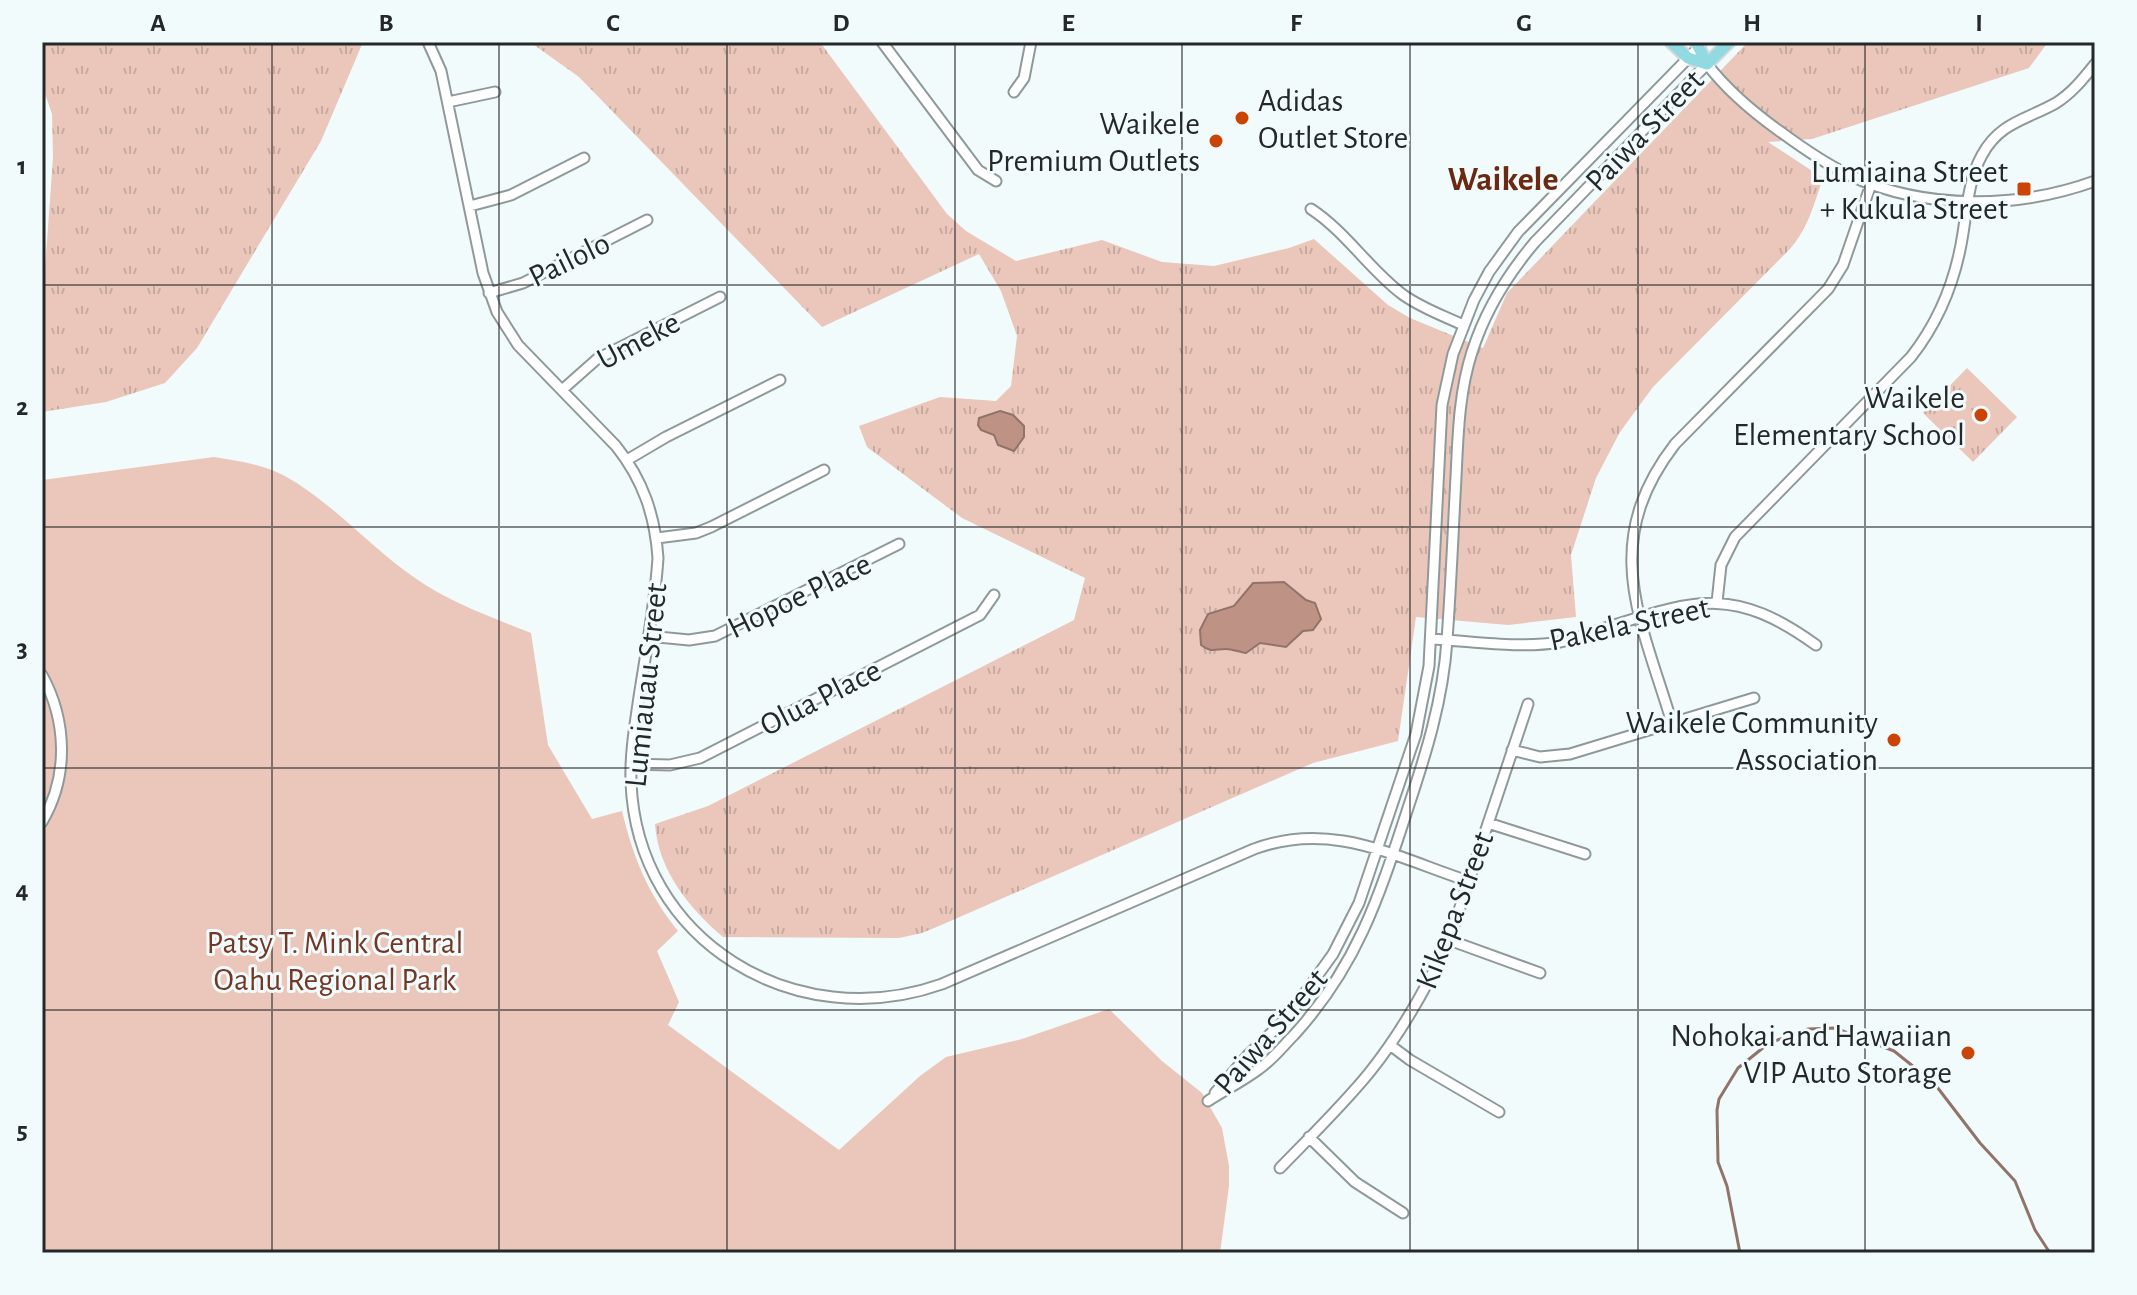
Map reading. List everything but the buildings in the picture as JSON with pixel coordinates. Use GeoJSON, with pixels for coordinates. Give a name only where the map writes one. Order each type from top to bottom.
{"type":"FeatureCollection","features":[{"type":"Feature","properties":{"kind":"main road"},"geometry":{"type":"LineString","coordinates":[[1671,42],[1688,58],[1707,64]]}},
{"type":"Feature","properties":{"kind":"main road","name":"Paiwa Street"},"geometry":{"type":"LineString","coordinates":[[1707,64],[1729,42]]}},
{"type":"Feature","properties":{"kind":"main road"},"geometry":{"type":"LineString","coordinates":[[1700,43],[1707,64]]}},
{"type":"Feature","properties":{"kind":"street","name":"Lumiauau Street"},"geometry":{"type":"LineString","coordinates":[[428,42],[441,71],[489,293],[508,332],[627,460],[649,501],[657,538],[658,567],[631,764],[634,809],[646,852],[665,891],[684,918],[720,952],[758,976],[799,992],[846,1000],[896,997],[942,984],[1267,844],[1314,836],[1334,837],[1468,881]]}},
{"type":"Feature","properties":{"kind":"street"},"geometry":{"type":"LineString","coordinates":[[882,42],[978,170],[996,181]]}},
{"type":"Feature","properties":{"kind":"street"},"geometry":{"type":"LineString","coordinates":[[1014,92],[1024,78],[1031,42]]}},
{"type":"Feature","properties":{"kind":"street","name":"Paiwa Street"},"geometry":{"type":"LineString","coordinates":[[1700,43],[1518,232],[1489,272],[1463,325],[1447,376],[1439,436],[1431,639],[1419,719],[1377,850],[1359,903],[1322,972],[1287,1018],[1248,1055],[1208,1101],[1261,1068],[1324,999],[1367,925],[1393,855],[1435,725],[1447,640],[1458,421],[1472,351],[1487,316],[1516,264],[1535,242],[1707,64]]}},
{"type":"Feature","properties":{"kind":"street"},"geometry":{"type":"LineString","coordinates":[[1707,64],[1772,126],[1821,160],[1871,184],[1910,195],[1968,202],[2003,201],[2048,194],[2095,181]]}},
{"type":"Feature","properties":{"kind":"street"},"geometry":{"type":"LineString","coordinates":[[1717,602],[1721,565],[1735,537],[1911,357],[1930,331],[1951,287],[1977,165],[1994,138],[2016,120],[2064,98],[2095,64]]}},
{"type":"Feature","properties":{"kind":"street"},"geometry":{"type":"LineString","coordinates":[[448,102],[495,92]]}},
{"type":"Feature","properties":{"kind":"street"},"geometry":{"type":"LineString","coordinates":[[470,206],[511,195],[584,158]]}},
{"type":"Feature","properties":{"kind":"street"},"geometry":{"type":"LineString","coordinates":[[1672,723],[1631,578],[1630,555],[1635,519],[1650,482],[1684,434],[1828,289],[1843,265],[1871,184]]}},
{"type":"Feature","properties":{"kind":"street"},"geometry":{"type":"LineString","coordinates":[[1311,209],[1335,228],[1402,294],[1428,310],[1463,325],[1487,316]]}},
{"type":"Feature","properties":{"kind":"street","name":"Pailolo"},"geometry":{"type":"LineString","coordinates":[[489,293],[523,283],[647,220]]}},
{"type":"Feature","properties":{"kind":"street","name":"Umeke"},"geometry":{"type":"LineString","coordinates":[[562,390],[606,353],[720,297]]}},
{"type":"Feature","properties":{"kind":"street"},"geometry":{"type":"LineString","coordinates":[[1463,325],[1472,351]]}},
{"type":"Feature","properties":{"kind":"street"},"geometry":{"type":"LineString","coordinates":[[627,460],[679,430],[780,380]]}},
{"type":"Feature","properties":{"kind":"street"},"geometry":{"type":"LineString","coordinates":[[657,538],[696,533],[711,527],[824,470]]}},
{"type":"Feature","properties":{"kind":"street","name":"Hopoe Place"},"geometry":{"type":"LineString","coordinates":[[648,636],[689,640],[715,636],[899,544]]}},
{"type":"Feature","properties":{"kind":"street","name":"Olua Place"},"geometry":{"type":"LineString","coordinates":[[631,764],[670,765],[700,758],[980,615],[994,595]]}},
{"type":"Feature","properties":{"kind":"street","name":"Pakela Street"},"geometry":{"type":"LineString","coordinates":[[1431,639],[1543,644],[1563,641],[1687,604],[1717,602],[1750,608],[1774,618],[1816,645]]}},
{"type":"Feature","properties":{"kind":"street"},"geometry":{"type":"LineString","coordinates":[[42,675],[58,710],[62,745],[56,786],[49,811],[42,822]]}},
{"type":"Feature","properties":{"kind":"street"},"geometry":{"type":"LineString","coordinates":[[1512,750],[1540,757],[1570,754],[1754,698]]}},
{"type":"Feature","properties":{"kind":"street","name":"Kikepa Street"},"geometry":{"type":"LineString","coordinates":[[1280,1168],[1369,1073],[1418,1002],[1449,940],[1528,704]]}},
{"type":"Feature","properties":{"kind":"street"},"geometry":{"type":"LineString","coordinates":[[1488,823],[1585,854]]}},
{"type":"Feature","properties":{"kind":"street"},"geometry":{"type":"LineString","coordinates":[[1449,940],[1540,973]]}},
{"type":"Feature","properties":{"kind":"street"},"geometry":{"type":"LineString","coordinates":[[1390,1045],[1499,1112]]}},
{"type":"Feature","properties":{"kind":"street"},"geometry":{"type":"LineString","coordinates":[[1309,1137],[1355,1182],[1403,1213]]}},
{"type":"Feature","properties":{"kind":"green space"},"geometry":{"type":"Polygon","coordinates":[[[42,42],[363,42],[321,141],[197,348],[165,383],[106,402],[42,412],[42,310],[53,158],[52,114],[42,85],[42,42]]]}},
{"type":"Feature","properties":{"kind":"green space"},"geometry":{"type":"Polygon","coordinates":[[[530,42],[820,42],[947,214],[966,231],[1016,261],[1102,240],[1162,262],[1214,266],[1314,239],[1388,305],[1410,318],[1483,348],[1507,293],[1748,42],[2048,42],[2029,68],[1812,139],[1768,142],[1823,178],[1810,216],[1789,250],[1653,387],[1620,432],[1596,478],[1571,555],[1576,617],[1508,625],[1416,617],[1398,741],[1313,763],[939,926],[899,938],[723,937],[698,914],[677,887],[662,857],[655,824],[708,806],[1074,620],[1085,578],[962,518],[867,447],[859,426],[940,397],[996,401],[1011,386],[1017,336],[1001,291],[979,254],[822,327],[579,77],[530,42]]]}},
{"type":"Feature","properties":{"kind":"green space"},"geometry":{"type":"Polygon","coordinates":[[[1967,368],[2017,417],[1973,462],[1923,413],[1967,368]]]}},
{"type":"Feature","properties":{"kind":"green space","name":"Patsy T. Mink Central Oahu Regional Park"},"geometry":{"type":"Polygon","coordinates":[[[214,457],[259,466],[285,476],[319,499],[398,566],[429,587],[531,633],[548,745],[592,819],[622,811],[643,874],[678,931],[657,951],[679,1002],[668,1025],[839,1150],[920,1076],[946,1057],[1022,1039],[1109,1009],[1162,1061],[1202,1093],[1222,1128],[1229,1186],[1220,1253],[42,1253],[42,480],[214,457]]]}},
{"type":"Feature","properties":{"kind":"shaded area"},"geometry":{"type":"Polygon","coordinates":[[[1000,411],[1013,415],[1024,426],[1024,437],[1014,451],[998,445],[994,435],[981,430],[978,425],[979,418],[1000,411]]]}},
{"type":"Feature","properties":{"kind":"shaded area"},"geometry":{"type":"Polygon","coordinates":[[[1284,582],[1306,600],[1315,603],[1321,619],[1313,630],[1303,631],[1286,647],[1260,643],[1246,653],[1228,649],[1210,650],[1201,645],[1200,630],[1208,614],[1234,606],[1253,583],[1284,582]]]}},
{"type":"Feature","properties":{"kind":"waterway"},"geometry":{"type":"LineString","coordinates":[[1740,1253],[1727,1186],[1718,1162],[1719,1099],[1738,1068],[1769,1043],[1808,1029],[1835,1028],[1894,1051],[1934,1083],[1980,1143],[2015,1181],[2035,1230],[2050,1253]]}},
{"type":"Feature","properties":{"kind":"place","name":"Adidas Outlet Store"},"geometry":{"type":"Point","coordinates":[1242,118]}},
{"type":"Feature","properties":{"kind":"place","name":"Waikele Premium Outlets"},"geometry":{"type":"Point","coordinates":[1216,141]}},
{"type":"Feature","properties":{"kind":"place","name":"Lumiaina Street + Kukula Street"},"geometry":{"type":"Point","coordinates":[2024,189]}},
{"type":"Feature","properties":{"kind":"place","name":"Waikele Elementary School"},"geometry":{"type":"Point","coordinates":[1981,415]}},
{"type":"Feature","properties":{"kind":"place","name":"Waikele Community Association"},"geometry":{"type":"Point","coordinates":[1894,740]}},
{"type":"Feature","properties":{"kind":"place","name":"Nohokai and Hawaiian VIP Auto Storage"},"geometry":{"type":"Point","coordinates":[1968,1053]}},
{"type":"Feature","properties":{"kind":"district","name":"Waikele"},"geometry":{"type":"Point","coordinates":[1503,178]}}]}
